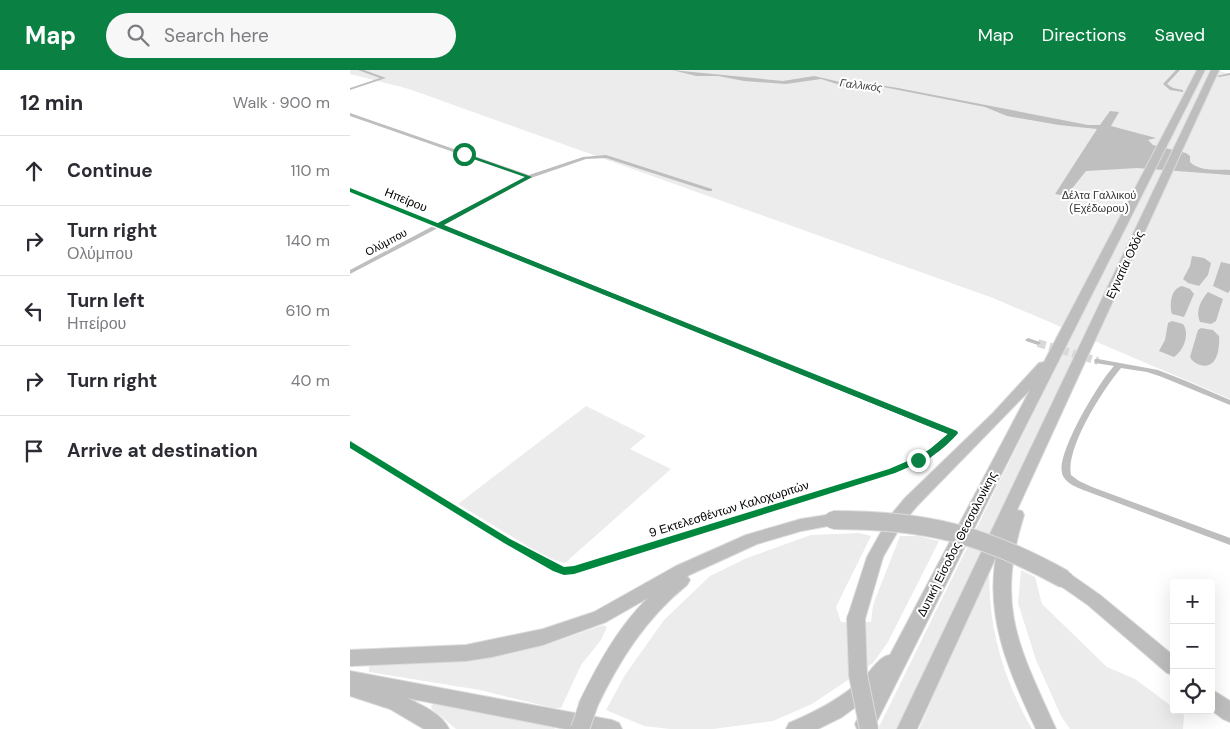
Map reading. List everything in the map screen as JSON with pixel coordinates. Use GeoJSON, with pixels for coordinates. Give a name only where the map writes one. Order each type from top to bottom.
{"type":"FeatureCollection","features":[{"type":"Feature","properties":{"kind":"highway","name":"Εγνατία Οδός"},"geometry":{"type":"LineString","coordinates":[[1052,359],[1201,70]]}},
{"type":"Feature","properties":{"kind":"highway","name":"Εγνατία Οδός"},"geometry":{"type":"LineString","coordinates":[[1033,459],[1189,125],[1218,72]]}},
{"type":"Feature","properties":{"kind":"highway"},"geometry":{"type":"LineString","coordinates":[[1174,123],[1177,105]]}},
{"type":"Feature","properties":{"kind":"highway"},"geometry":{"type":"LineString","coordinates":[[1189,125],[1203,110]]}},
{"type":"Feature","properties":{"kind":"highway"},"geometry":{"type":"LineString","coordinates":[[869,729],[855,670],[856,619],[875,557],[896,520],[911,502],[998,416],[1033,376],[1052,359]]}},
{"type":"Feature","properties":{"kind":"highway","name":"Δυτική Είσοδος Θεσσαλονίκης"},"geometry":{"type":"LineString","coordinates":[[863,729],[919,616],[1052,359]]}},
{"type":"Feature","properties":{"kind":"highway"},"geometry":{"type":"LineString","coordinates":[[1033,459],[1026,490],[1006,540],[1003,558],[1002,611],[1006,635],[1016,665],[1046,726]]}},
{"type":"Feature","properties":{"kind":"highway"},"geometry":{"type":"LineString","coordinates":[[907,729],[1033,459]]}},
{"type":"Feature","properties":{"kind":"highway"},"geometry":{"type":"LineString","coordinates":[[580,729],[589,703],[616,649],[637,622],[668,590],[706,562],[733,547],[774,532],[833,520],[886,520],[927,525],[959,532],[1012,551],[1064,579],[1094,600],[1170,663]]}},
{"type":"Feature","properties":{"kind":"highway"},"geometry":{"type":"LineString","coordinates":[[350,658],[466,653],[527,642],[564,631],[600,617],[682,571],[706,562]]}},
{"type":"Feature","properties":{"kind":"highway"},"geometry":{"type":"LineString","coordinates":[[796,729],[842,707],[877,678],[919,616]]}},
{"type":"Feature","properties":{"kind":"highway"},"geometry":{"type":"LineString","coordinates":[[350,679],[612,729]]}},
{"type":"Feature","properties":{"kind":"highway"},"geometry":{"type":"LineString","coordinates":[[350,688],[394,702],[421,715],[439,729]]}},
{"type":"Feature","properties":{"kind":"highway"},"geometry":{"type":"LineString","coordinates":[[1215,701],[1230,713]]}},
{"type":"Feature","properties":{"kind":"street"},"geometry":{"type":"LineString","coordinates":[[350,89],[384,78],[360,70]]}},
{"type":"Feature","properties":{"kind":"street"},"geometry":{"type":"LineString","coordinates":[[1178,70],[1165,84],[1169,88],[1181,91]]}},
{"type":"Feature","properties":{"kind":"street"},"geometry":{"type":"LineString","coordinates":[[1218,72],[1230,74]]}},
{"type":"Feature","properties":{"kind":"street"},"geometry":{"type":"LineString","coordinates":[[350,114],[529,177]]}},
{"type":"Feature","properties":{"kind":"street","name":"Ολύμπου"},"geometry":{"type":"LineString","coordinates":[[350,272],[529,177],[595,156],[606,156],[710,190]]}},
{"type":"Feature","properties":{"kind":"street","name":"Ηπείρου"},"geometry":{"type":"LineString","coordinates":[[350,190],[954,433]]}},
{"type":"Feature","properties":{"kind":"street"},"geometry":{"type":"LineString","coordinates":[[1028,340],[1038,343]]}},
{"type":"Feature","properties":{"kind":"street"},"geometry":{"type":"LineString","coordinates":[[1098,361],[1118,367],[1139,368],[1156,372],[1230,403]]}},
{"type":"Feature","properties":{"kind":"street"},"geometry":{"type":"LineString","coordinates":[[1118,367],[1103,382],[1074,439],[1065,467],[1066,473],[1070,479],[1089,489],[1230,542]]}},
{"type":"Feature","properties":{"kind":"street","name":"9 Εκτελεσθέντων Καλοχωριτών"},"geometry":{"type":"LineString","coordinates":[[350,444],[507,541],[564,571],[574,570],[892,471],[928,456],[954,433]]}},
{"type":"Feature","properties":{"kind":"green space","name":"Δέλτα Γαλλικού (Εχέδωρου)"},"geometry":{"type":"Polygon","coordinates":[[[350,70],[1216,70],[1230,74],[1230,399],[1085,337],[899,729],[878,729],[1073,332],[993,298],[409,89],[350,74],[350,70]]]}},
{"type":"Feature","properties":{"kind":"green space"},"geometry":{"type":"Polygon","coordinates":[[[586,406],[646,436],[630,449],[671,469],[565,563],[547,558],[458,504],[586,406]]]}},
{"type":"Feature","properties":{"kind":"green space"},"geometry":{"type":"Polygon","coordinates":[[[859,533],[871,536],[836,607],[841,622],[871,622],[873,605],[900,536],[918,536],[939,541],[888,642],[873,663],[812,704],[773,721],[713,729],[670,729],[644,726],[606,710],[625,675],[664,620],[710,576],[747,558],[811,535],[859,533]]]}},
{"type":"Feature","properties":{"kind":"green space"},"geometry":{"type":"Polygon","coordinates":[[[990,562],[991,606],[998,648],[1012,689],[1032,729],[919,729],[990,562]]]}},
{"type":"Feature","properties":{"kind":"green space"},"geometry":{"type":"Polygon","coordinates":[[[1021,570],[1035,577],[1042,604],[1107,667],[1135,679],[1170,705],[1170,714],[1184,715],[1183,729],[1070,729],[1061,716],[1036,660],[1018,603],[1021,570]]]}},
{"type":"Feature","properties":{"kind":"green space"},"geometry":{"type":"Polygon","coordinates":[[[603,625],[607,627],[601,640],[581,665],[561,708],[553,708],[480,690],[369,672],[369,667],[375,664],[504,655],[546,645],[603,625]]]}},
{"type":"Feature","properties":{"kind":"green space"},"geometry":{"type":"Polygon","coordinates":[[[434,703],[553,725],[555,729],[456,729],[432,709],[431,706],[434,703]]]}},
{"type":"Feature","properties":{"kind":"water","name":"Γαλλικός"},"geometry":{"type":"Polygon","coordinates":[[[672,70],[783,81],[814,76],[853,85],[872,84],[898,88],[1088,125],[1100,125],[1110,111],[1119,112],[1111,126],[1156,138],[1148,140],[1153,145],[1186,153],[1190,156],[1190,162],[1194,165],[1209,169],[1230,170],[1230,175],[1137,168],[1086,171],[1066,196],[1055,194],[1097,129],[1007,116],[985,107],[873,85],[843,86],[821,79],[786,84],[744,81],[718,76],[696,76],[672,70]]]}},
{"type":"Feature","properties":{"kind":"water"},"geometry":{"type":"Polygon","coordinates":[[[1192,256],[1204,258],[1211,263],[1208,275],[1199,286],[1188,283],[1183,279],[1190,266],[1192,256]]]}},
{"type":"Feature","properties":{"kind":"water"},"geometry":{"type":"Polygon","coordinates":[[[1221,262],[1230,264],[1230,290],[1228,293],[1213,286],[1221,262]]]}},
{"type":"Feature","properties":{"kind":"water"},"geometry":{"type":"Polygon","coordinates":[[[1182,286],[1190,289],[1194,294],[1184,317],[1172,314],[1171,306],[1173,293],[1178,287],[1182,286]]]}},
{"type":"Feature","properties":{"kind":"water"},"geometry":{"type":"Polygon","coordinates":[[[1208,292],[1223,299],[1216,321],[1211,324],[1200,322],[1198,314],[1201,302],[1208,292]]]}},
{"type":"Feature","properties":{"kind":"water"},"geometry":{"type":"Polygon","coordinates":[[[1172,321],[1183,324],[1186,332],[1185,342],[1181,350],[1174,357],[1159,351],[1165,340],[1168,323],[1172,321]]]}},
{"type":"Feature","properties":{"kind":"water"},"geometry":{"type":"Polygon","coordinates":[[[1201,328],[1213,330],[1219,336],[1219,347],[1216,357],[1214,361],[1206,366],[1200,365],[1190,357],[1198,330],[1201,328]]]}},
{"type":"Feature","properties":{"kind":"tunnel"},"geometry":{"type":"LineString","coordinates":[[1038,343],[1098,361]]}},
{"type":"Feature","properties":{"kind":"cycle path"},"geometry":{"type":"LineString","coordinates":[[350,190],[954,433],[927,456],[892,471],[574,570],[564,571],[507,541],[350,444]]}},
{"type":"Feature","properties":{"kind":"route"},"geometry":{"type":"LineString","coordinates":[[464,154],[529,177],[439,225],[954,433],[928,456],[918,460]]}}]}
